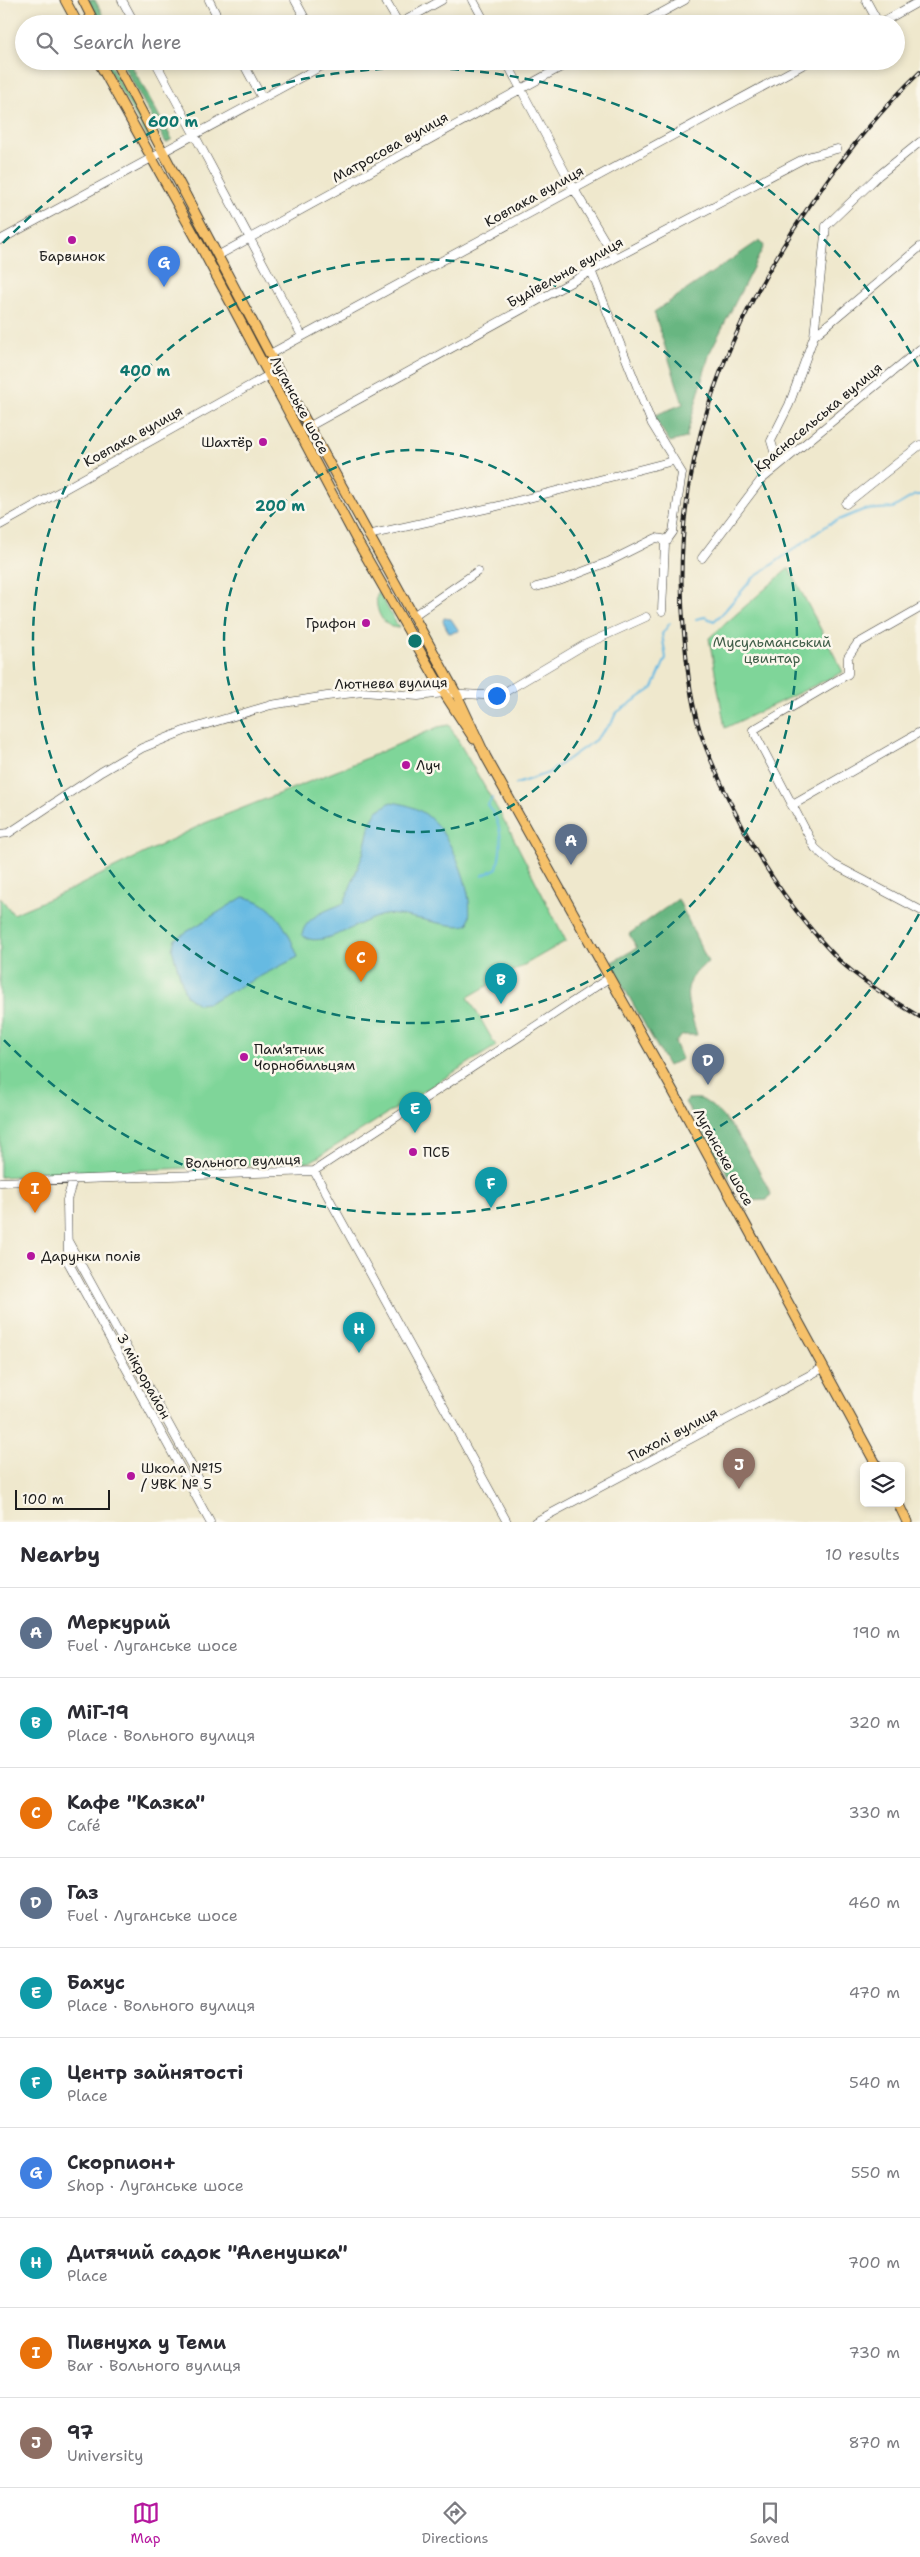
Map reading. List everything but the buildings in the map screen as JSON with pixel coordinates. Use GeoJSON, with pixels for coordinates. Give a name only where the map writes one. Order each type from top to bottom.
{"type":"FeatureCollection","features":[{"type":"Feature","properties":{"kind":"main road"},"geometry":{"type":"LineString","coordinates":[[66,0],[74,15]]}},
{"type":"Feature","properties":{"kind":"main road"},"geometry":{"type":"LineString","coordinates":[[83,0],[90,15]]}},
{"type":"Feature","properties":{"kind":"main road","name":"Луганське шосе"},"geometry":{"type":"LineString","coordinates":[[103,70],[201,247],[356,539],[444,693],[486,757]]}},
{"type":"Feature","properties":{"kind":"main road","name":"Луганське шосе"},"geometry":{"type":"LineString","coordinates":[[120,70],[278,370],[457,695],[486,757],[875,1462]]}},
{"type":"Feature","properties":{"kind":"main road"},"geometry":{"type":"LineString","coordinates":[[900,1507],[907,1522]]}},
{"type":"Feature","properties":{"kind":"street"},"geometry":{"type":"LineString","coordinates":[[122,0],[130,15]]}},
{"type":"Feature","properties":{"kind":"street"},"geometry":{"type":"LineString","coordinates":[[208,0],[217,15]]}},
{"type":"Feature","properties":{"kind":"street"},"geometry":{"type":"LineString","coordinates":[[295,0],[303,15]]}},
{"type":"Feature","properties":{"kind":"street"},"geometry":{"type":"LineString","coordinates":[[385,0],[394,15]]}},
{"type":"Feature","properties":{"kind":"street"},"geometry":{"type":"LineString","coordinates":[[415,15],[442,0]]}},
{"type":"Feature","properties":{"kind":"street"},"geometry":{"type":"LineString","coordinates":[[473,0],[481,15]]}},
{"type":"Feature","properties":{"kind":"street"},"geometry":{"type":"LineString","coordinates":[[658,15],[685,0]]}},
{"type":"Feature","properties":{"kind":"street"},"geometry":{"type":"LineString","coordinates":[[866,0],[874,15]]}},
{"type":"Feature","properties":{"kind":"street"},"geometry":{"type":"LineString","coordinates":[[895,15],[920,1]]}},
{"type":"Feature","properties":{"kind":"street"},"geometry":{"type":"LineString","coordinates":[[160,70],[196,134],[302,336]]}},
{"type":"Feature","properties":{"kind":"street"},"geometry":{"type":"LineString","coordinates":[[247,70],[262,98]]}},
{"type":"Feature","properties":{"kind":"street"},"geometry":{"type":"LineString","coordinates":[[0,240],[314,70]]}},
{"type":"Feature","properties":{"kind":"street"},"geometry":{"type":"LineString","coordinates":[[511,70],[574,189],[615,258]]}},
{"type":"Feature","properties":{"kind":"street","name":"Матросова вулиця"},"geometry":{"type":"LineString","coordinates":[[219,256],[556,70]]}},
{"type":"Feature","properties":{"kind":"street","name":"Ковпака вулиця"},"geometry":{"type":"LineString","coordinates":[[270,354],[793,70]]}},
{"type":"Feature","properties":{"kind":"street"},"geometry":{"type":"LineString","coordinates":[[778,464],[771,442],[789,405],[814,336],[826,226],[878,176],[920,142]]}},
{"type":"Feature","properties":{"kind":"street","name":"Будівельна вулиця"},"geometry":{"type":"LineString","coordinates":[[310,426],[592,273],[615,258],[807,157],[838,149]]}},
{"type":"Feature","properties":{"kind":"street"},"geometry":{"type":"LineString","coordinates":[[814,336],[920,247]]}},
{"type":"Feature","properties":{"kind":"street"},"geometry":{"type":"LineString","coordinates":[[592,273],[652,424],[682,473],[673,532],[665,543],[662,611]]}},
{"type":"Feature","properties":{"kind":"street","name":"Красносельська вулиця"},"geometry":{"type":"LineString","coordinates":[[702,558],[761,480],[778,464],[920,349]]}},
{"type":"Feature","properties":{"kind":"street","name":"Ковпака вулиця"},"geometry":{"type":"LineString","coordinates":[[0,525],[278,370]]}},
{"type":"Feature","properties":{"kind":"street"},"geometry":{"type":"LineString","coordinates":[[846,504],[920,445]]}},
{"type":"Feature","properties":{"kind":"street"},"geometry":{"type":"LineString","coordinates":[[368,534],[494,507],[673,461]]}},
{"type":"Feature","properties":{"kind":"street"},"geometry":{"type":"LineString","coordinates":[[536,587],[559,581],[608,562],[656,538],[668,540]]}},
{"type":"Feature","properties":{"kind":"street"},"geometry":{"type":"LineString","coordinates":[[413,616],[478,571]]}},
{"type":"Feature","properties":{"kind":"street"},"geometry":{"type":"LineString","coordinates":[[920,608],[857,644],[848,657],[848,674],[753,730],[791,806],[815,848],[833,864],[920,910]]}},
{"type":"Feature","properties":{"kind":"street","name":"Лютнева вулиця"},"geometry":{"type":"LineString","coordinates":[[0,834],[9,833],[100,772],[142,748],[184,731],[271,705],[327,696],[363,692],[418,696],[444,693],[483,696],[504,692],[584,645],[646,618]]}},
{"type":"Feature","properties":{"kind":"street"},"geometry":{"type":"LineString","coordinates":[[791,806],[920,732]]}},
{"type":"Feature","properties":{"kind":"street","name":"Вольного вулиця"},"geometry":{"type":"LineString","coordinates":[[0,1182],[314,1171],[609,978]]}},
{"type":"Feature","properties":{"kind":"street"},"geometry":{"type":"LineString","coordinates":[[314,1171],[507,1522]]}},
{"type":"Feature","properties":{"kind":"street","name":"3 мікрорайон"},"geometry":{"type":"LineString","coordinates":[[74,1180],[68,1200],[68,1262],[210,1522]]}},
{"type":"Feature","properties":{"kind":"street","name":"3 мікрорайон"},"geometry":{"type":"LineString","coordinates":[[67,1239],[201,1483]]}},
{"type":"Feature","properties":{"kind":"street","name":"Пахолі вулиця"},"geometry":{"type":"LineString","coordinates":[[535,1522],[823,1368]]}},
{"type":"Feature","properties":{"kind":"green space"},"geometry":{"type":"Polygon","coordinates":[[[88,0],[95,0],[103,15],[96,15],[88,0]]]}},
{"type":"Feature","properties":{"kind":"green space"},"geometry":{"type":"Polygon","coordinates":[[[109,70],[113,70],[150,137],[149,140],[109,70]]]}},
{"type":"Feature","properties":{"kind":"green space"},"geometry":{"type":"Polygon","coordinates":[[[126,70],[134,70],[172,139],[166,143],[126,70]]]}},
{"type":"Feature","properties":{"kind":"green space"},"geometry":{"type":"Polygon","coordinates":[[[760,240],[764,246],[710,352],[686,438],[670,442],[653,416],[683,404],[654,312],[760,240]]]}},
{"type":"Feature","properties":{"kind":"green space","name":"Мусульманський цвинтар"},"geometry":{"type":"Polygon","coordinates":[[[789,568],[843,672],[725,728],[709,638],[789,568]]]}},
{"type":"Feature","properties":{"kind":"green space"},"geometry":{"type":"Polygon","coordinates":[[[378,591],[399,628],[387,624],[380,615],[377,603],[378,591]]]}},
{"type":"Feature","properties":{"kind":"green space"},"geometry":{"type":"Polygon","coordinates":[[[449,725],[510,831],[566,941],[468,997],[496,1046],[310,1162],[0,1177],[0,897],[13,914],[72,889],[205,823],[344,768],[438,727],[449,725]]]}},
{"type":"Feature","properties":{"kind":"green space"},"geometry":{"type":"Polygon","coordinates":[[[678,899],[708,962],[698,970],[692,978],[689,987],[688,1003],[697,1035],[683,1035],[675,1042],[682,1059],[668,1066],[610,963],[637,948],[629,934],[678,899]]]}},
{"type":"Feature","properties":{"kind":"green space"},"geometry":{"type":"Polygon","coordinates":[[[688,1099],[703,1100],[713,1107],[733,1129],[751,1156],[771,1194],[767,1200],[744,1201],[685,1102],[688,1099]]]}},
{"type":"Feature","properties":{"kind":"water"},"geometry":{"type":"Polygon","coordinates":[[[444,618],[451,619],[459,631],[449,633],[443,621],[444,618]]]}},
{"type":"Feature","properties":{"kind":"water"},"geometry":{"type":"Polygon","coordinates":[[[391,802],[404,804],[421,811],[431,818],[442,832],[456,857],[466,885],[470,912],[468,924],[462,926],[442,924],[404,916],[384,915],[375,917],[330,937],[310,939],[302,935],[304,928],[318,914],[344,903],[363,854],[370,824],[377,811],[391,802]]]}},
{"type":"Feature","properties":{"kind":"water"},"geometry":{"type":"Polygon","coordinates":[[[243,897],[263,904],[278,918],[290,937],[298,957],[208,1003],[198,1004],[186,996],[172,949],[175,939],[243,897]]]}},
{"type":"Feature","properties":{"kind":"waterway"},"geometry":{"type":"LineString","coordinates":[[696,619],[705,617],[714,621],[752,579],[829,524],[863,510],[893,508],[915,495],[920,495]]}},
{"type":"Feature","properties":{"kind":"waterway"},"geometry":{"type":"LineString","coordinates":[[516,784],[548,773],[568,759],[595,740],[612,722],[616,713],[653,688],[666,658],[662,634],[670,623]]}},
{"type":"Feature","properties":{"kind":"waterway"},"geometry":{"type":"LineString","coordinates":[[482,876],[497,868],[500,851],[501,843],[497,820],[488,805],[492,798]]}},
{"type":"Feature","properties":{"kind":"railway"},"geometry":{"type":"LineString","coordinates":[[920,72],[877,117],[838,165],[814,199],[781,249],[753,300],[728,352],[709,405],[694,459],[685,515],[682,573],[684,633],[691,695],[704,741],[716,772],[745,832],[768,871],[794,908],[839,960],[867,983],[920,1017]]}},
{"type":"Feature","properties":{"kind":"place","name":"Барвинок"},"geometry":{"type":"Point","coordinates":[72,240]}},
{"type":"Feature","properties":{"kind":"place","name":"Скорпион+"},"geometry":{"type":"Point","coordinates":[164,287]}},
{"type":"Feature","properties":{"kind":"place","name":"Шахтёр"},"geometry":{"type":"Point","coordinates":[263,442]}},
{"type":"Feature","properties":{"kind":"place","name":"Грифон"},"geometry":{"type":"Point","coordinates":[366,623]}},
{"type":"Feature","properties":{"kind":"place","name":"Луч"},"geometry":{"type":"Point","coordinates":[406,765]}},
{"type":"Feature","properties":{"kind":"place","name":"Меркурий"},"geometry":{"type":"Point","coordinates":[571,865]}},
{"type":"Feature","properties":{"kind":"place","name":"Кафе \"Казка\""},"geometry":{"type":"Point","coordinates":[361,982]}},
{"type":"Feature","properties":{"kind":"place","name":"МіГ-19"},"geometry":{"type":"Point","coordinates":[501,1004]}},
{"type":"Feature","properties":{"kind":"place","name":"Пам'ятник Чорнобильцям"},"geometry":{"type":"Point","coordinates":[244,1057]}},
{"type":"Feature","properties":{"kind":"place","name":"Газ"},"geometry":{"type":"Point","coordinates":[708,1085]}},
{"type":"Feature","properties":{"kind":"place","name":"Бахус"},"geometry":{"type":"Point","coordinates":[415,1133]}},
{"type":"Feature","properties":{"kind":"place","name":"ПСБ"},"geometry":{"type":"Point","coordinates":[413,1152]}},
{"type":"Feature","properties":{"kind":"place","name":"Центр зайнятості"},"geometry":{"type":"Point","coordinates":[491,1208]}},
{"type":"Feature","properties":{"kind":"place","name":"Пивнуха у Теми"},"geometry":{"type":"Point","coordinates":[35,1213]}},
{"type":"Feature","properties":{"kind":"place","name":"Дарунки полів"},"geometry":{"type":"Point","coordinates":[31,1256]}},
{"type":"Feature","properties":{"kind":"place","name":"Дитячий садок \"Аленушка\""},"geometry":{"type":"Point","coordinates":[359,1353]}},
{"type":"Feature","properties":{"kind":"place","name":"Школа №15 / УВК № 5"},"geometry":{"type":"Point","coordinates":[131,1476]}},
{"type":"Feature","properties":{"kind":"place","name":"97"},"geometry":{"type":"Point","coordinates":[739,1489]}}]}
